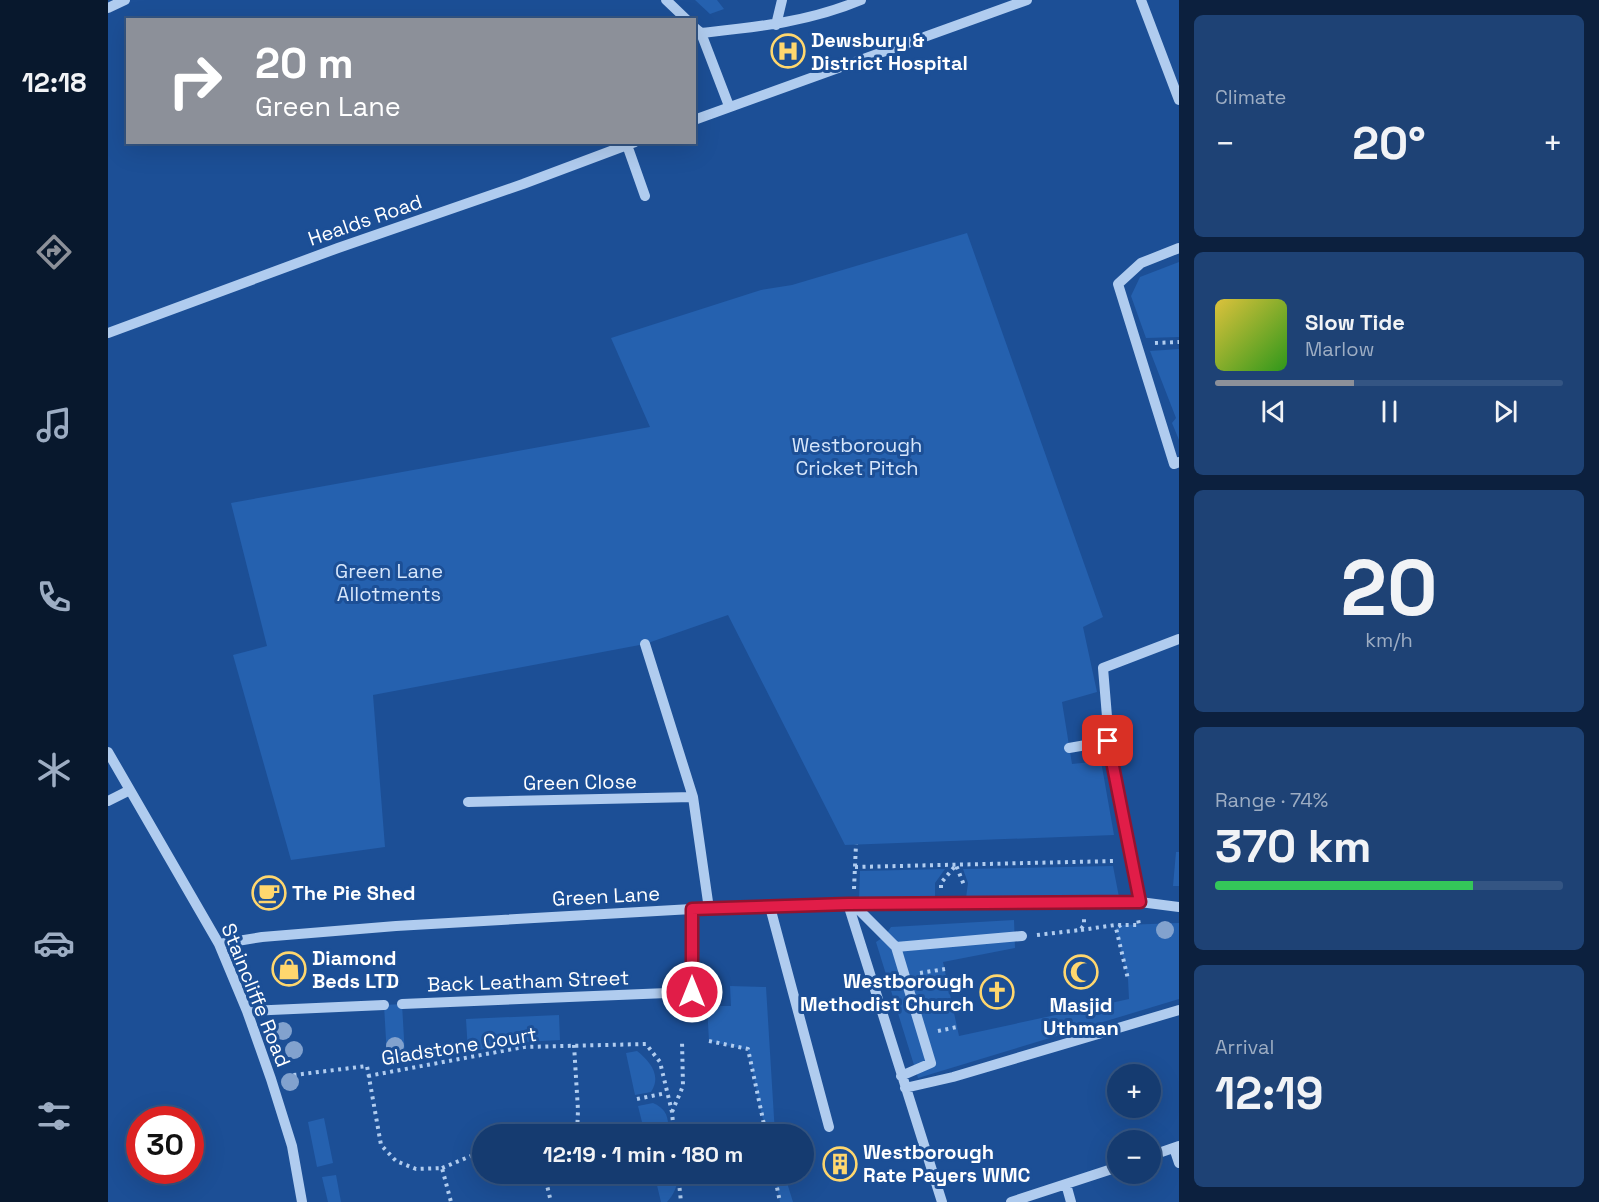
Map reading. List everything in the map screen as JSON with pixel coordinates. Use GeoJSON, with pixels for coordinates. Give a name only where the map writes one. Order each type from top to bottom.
{"type":"FeatureCollection","features":[{"type":"Feature","properties":{"kind":"street"},"geometry":{"type":"LineString","coordinates":[[108,8],[125,0]]}},
{"type":"Feature","properties":{"kind":"street"},"geometry":{"type":"LineString","coordinates":[[666,0],[685,18]]}},
{"type":"Feature","properties":{"kind":"street"},"geometry":{"type":"LineString","coordinates":[[776,25],[782,0]]}},
{"type":"Feature","properties":{"kind":"street"},"geometry":{"type":"LineString","coordinates":[[729,106],[698,30],[776,25],[834,11],[861,0]]}},
{"type":"Feature","properties":{"kind":"street"},"geometry":{"type":"LineString","coordinates":[[696,119],[1027,0]]}},
{"type":"Feature","properties":{"kind":"street"},"geometry":{"type":"LineString","coordinates":[[1141,0],[1179,100]]}},
{"type":"Feature","properties":{"kind":"street"},"geometry":{"type":"LineString","coordinates":[[631,144],[645,196]]}},
{"type":"Feature","properties":{"kind":"street","name":"Healds Road"},"geometry":{"type":"LineString","coordinates":[[108,333],[631,144]]}},
{"type":"Feature","properties":{"kind":"street"},"geometry":{"type":"LineString","coordinates":[[1179,248],[1141,263],[1118,284],[1174,464],[1179,462]]}},
{"type":"Feature","properties":{"kind":"street"},"geometry":{"type":"LineString","coordinates":[[1138,902],[1108,741],[1103,668],[1179,639]]}},
{"type":"Feature","properties":{"kind":"street"},"geometry":{"type":"LineString","coordinates":[[645,644],[693,797],[709,909]]}},
{"type":"Feature","properties":{"kind":"street"},"geometry":{"type":"LineString","coordinates":[[1069,748],[1108,741]]}},
{"type":"Feature","properties":{"kind":"street","name":"Staincliffe Road"},"geometry":{"type":"LineString","coordinates":[[108,752],[219,944],[247,1011],[271,1079],[292,1146],[302,1202]]}},
{"type":"Feature","properties":{"kind":"street"},"geometry":{"type":"LineString","coordinates":[[108,801],[130,790]]}},
{"type":"Feature","properties":{"kind":"street","name":"Green Close"},"geometry":{"type":"LineString","coordinates":[[468,802],[693,797]]}},
{"type":"Feature","properties":{"kind":"street","name":"Green Lane"},"geometry":{"type":"LineString","coordinates":[[219,944],[262,937],[396,926],[692,909],[850,904],[1138,902],[1179,907]]}},
{"type":"Feature","properties":{"kind":"street"},"geometry":{"type":"LineString","coordinates":[[850,904],[896,947],[931,1063],[901,1076]]}},
{"type":"Feature","properties":{"kind":"street"},"geometry":{"type":"LineString","coordinates":[[850,904],[901,1076],[942,1202]]}},
{"type":"Feature","properties":{"kind":"street"},"geometry":{"type":"LineString","coordinates":[[770,907],[829,1127]]}},
{"type":"Feature","properties":{"kind":"street","name":"Back Leatham Street"},"geometry":{"type":"LineString","coordinates":[[402,1004],[692,992],[692,909]]}},
{"type":"Feature","properties":{"kind":"street"},"geometry":{"type":"LineString","coordinates":[[896,947],[1022,936]]}},
{"type":"Feature","properties":{"kind":"street"},"geometry":{"type":"LineString","coordinates":[[247,1011],[384,1005]]}},
{"type":"Feature","properties":{"kind":"street"},"geometry":{"type":"LineString","coordinates":[[905,1088],[953,1077],[1179,1011]]}},
{"type":"Feature","properties":{"kind":"street"},"geometry":{"type":"LineString","coordinates":[[1161,1152],[1177,1147],[1179,1162]]}},
{"type":"Feature","properties":{"kind":"street"},"geometry":{"type":"LineString","coordinates":[[1011,1202],[1107,1171]]}},
{"type":"Feature","properties":{"kind":"street"},"geometry":{"type":"LineString","coordinates":[[1066,1184],[1071,1202]]}},
{"type":"Feature","properties":{"kind":"path"},"geometry":{"type":"LineString","coordinates":[[1136,343],[1179,342]]}},
{"type":"Feature","properties":{"kind":"path"},"geometry":{"type":"LineString","coordinates":[[850,904],[856,844]]}},
{"type":"Feature","properties":{"kind":"path"},"geometry":{"type":"LineString","coordinates":[[855,867],[1119,861]]}},
{"type":"Feature","properties":{"kind":"path"},"geometry":{"type":"LineString","coordinates":[[1022,936],[1139,925],[1138,902]]}},
{"type":"Feature","properties":{"kind":"path"},"geometry":{"type":"LineString","coordinates":[[1083,903],[1083,929]]}},
{"type":"Feature","properties":{"kind":"path"},"geometry":{"type":"LineString","coordinates":[[1122,925],[1116,928],[1128,979]]}},
{"type":"Feature","properties":{"kind":"path"},"geometry":{"type":"LineString","coordinates":[[672,1112],[683,1086],[682,1041]]}},
{"type":"Feature","properties":{"kind":"path"},"geometry":{"type":"LineString","coordinates":[[709,1041],[748,1049],[764,1124]]}},
{"type":"Feature","properties":{"kind":"path","name":"Gladstone Court"},"geometry":{"type":"LineString","coordinates":[[368,1076],[524,1047],[646,1044],[660,1062],[666,1093]]}},
{"type":"Feature","properties":{"kind":"path"},"geometry":{"type":"LineString","coordinates":[[574,1045],[577,1124]]}},
{"type":"Feature","properties":{"kind":"path","name":"Gladstone Court"},"geometry":{"type":"LineString","coordinates":[[271,1079],[315,1071],[367,1066],[381,1145],[396,1161],[416,1169],[442,1168],[472,1156]]}},
{"type":"Feature","properties":{"kind":"path"},"geometry":{"type":"LineString","coordinates":[[637,1100],[666,1093],[673,1124]]}},
{"type":"Feature","properties":{"kind":"path"},"geometry":{"type":"LineString","coordinates":[[442,1168],[451,1202]]}},
{"type":"Feature","properties":{"kind":"path"},"geometry":{"type":"LineString","coordinates":[[547,1184],[551,1202]]}},
{"type":"Feature","properties":{"kind":"path"},"geometry":{"type":"LineString","coordinates":[[679,1184],[681,1202]]}},
{"type":"Feature","properties":{"kind":"path"},"geometry":{"type":"LineString","coordinates":[[776,1184],[780,1202]]}},
{"type":"Feature","properties":{"kind":"green space"},"geometry":{"type":"Polygon","coordinates":[[[695,0],[717,0],[724,9],[710,14],[695,0]]]}},
{"type":"Feature","properties":{"kind":"green space","name":"Westborough Cricket Pitch"},"geometry":{"type":"Polygon","coordinates":[[[967,233],[1103,617],[1083,627],[1097,692],[1062,702],[1072,764],[1101,761],[1114,835],[845,845],[728,615],[645,644],[373,695],[385,847],[291,860],[233,655],[267,646],[231,503],[650,427],[611,338],[761,290],[792,285],[967,233]]]}},
{"type":"Feature","properties":{"kind":"green space"},"geometry":{"type":"Polygon","coordinates":[[[1179,262],[1179,337],[1146,338],[1131,296],[1140,277],[1179,262]]]}},
{"type":"Feature","properties":{"kind":"green space"},"geometry":{"type":"Polygon","coordinates":[[[1179,349],[1179,440],[1172,423],[1176,418],[1150,351],[1179,349]]]}},
{"type":"Feature","properties":{"kind":"green space"},"geometry":{"type":"Polygon","coordinates":[[[1176,852],[1179,852],[1179,886],[1173,886],[1176,852]]]}},
{"type":"Feature","properties":{"kind":"green space"},"geometry":{"type":"Polygon","coordinates":[[[1113,866],[1119,897],[966,898],[968,883],[963,869],[1113,866]]]}},
{"type":"Feature","properties":{"kind":"green space"},"geometry":{"type":"Polygon","coordinates":[[[945,869],[935,883],[935,899],[859,899],[860,871],[945,869]]]}},
{"type":"Feature","properties":{"kind":"green space"},"geometry":{"type":"Polygon","coordinates":[[[1014,920],[1015,948],[943,962],[959,1036],[1129,999],[1128,979],[1116,928],[1122,925],[1179,923],[1179,999],[918,1078],[876,942],[885,936],[891,927],[1014,920]]]}},
{"type":"Feature","properties":{"kind":"green space"},"geometry":{"type":"Polygon","coordinates":[[[730,986],[766,987],[774,1124],[764,1124],[748,1050],[709,1041],[707,1006],[731,1006],[730,986]]]}},
{"type":"Feature","properties":{"kind":"green space"},"geometry":{"type":"Polygon","coordinates":[[[402,1004],[405,1056],[387,1057],[384,1005],[402,1004]]]}},
{"type":"Feature","properties":{"kind":"green space"},"geometry":{"type":"Polygon","coordinates":[[[559,1015],[560,1040],[523,1042],[468,1052],[466,1019],[559,1015]]]}},
{"type":"Feature","properties":{"kind":"green space"},"geometry":{"type":"Polygon","coordinates":[[[637,1051],[650,1064],[655,1080],[651,1092],[635,1095],[626,1053],[637,1051]]]}},
{"type":"Feature","properties":{"kind":"green space"},"geometry":{"type":"Polygon","coordinates":[[[653,1103],[662,1108],[668,1124],[642,1124],[638,1106],[653,1103]]]}},
{"type":"Feature","properties":{"kind":"green space"},"geometry":{"type":"Polygon","coordinates":[[[324,1118],[333,1163],[317,1167],[308,1122],[324,1118]]]}},
{"type":"Feature","properties":{"kind":"green space"},"geometry":{"type":"Polygon","coordinates":[[[336,1175],[341,1202],[328,1202],[322,1177],[336,1175]]]}},
{"type":"Feature","properties":{"kind":"green space"},"geometry":{"type":"Polygon","coordinates":[[[657,1184],[677,1184],[667,1202],[661,1202],[657,1184]]]}},
{"type":"Feature","properties":{"kind":"green space"},"geometry":{"type":"Polygon","coordinates":[[[776,1184],[787,1184],[793,1202],[780,1202],[776,1184]]]}},
{"type":"Feature","properties":{"kind":"place","name":"Dewsbury & District Hospital"},"geometry":{"type":"Point","coordinates":[788,51]}},
{"type":"Feature","properties":{"kind":"place","name":"The Pie Shed"},"geometry":{"type":"Point","coordinates":[269,893]}},
{"type":"Feature","properties":{"kind":"place","name":"Diamond Beds LTD"},"geometry":{"type":"Point","coordinates":[289,969]}},
{"type":"Feature","properties":{"kind":"place","name":"Masjid Uthman"},"geometry":{"type":"Point","coordinates":[1081,972]}},
{"type":"Feature","properties":{"kind":"place","name":"Westborough Methodist Church"},"geometry":{"type":"Point","coordinates":[997,992]}},
{"type":"Feature","properties":{"kind":"place","name":"Westborough Rate Payers WMC"},"geometry":{"type":"Point","coordinates":[840,1164]}},
{"type":"Feature","properties":{"kind":"route"},"geometry":{"type":"LineString","coordinates":[[692,992],[692,909],[848,904],[1140,902],[1108,741]]}},
{"type":"Feature","properties":{"kind":"park label","name":"Green Lane Allotments"},"geometry":{"type":"Point","coordinates":[389,582]}}]}
